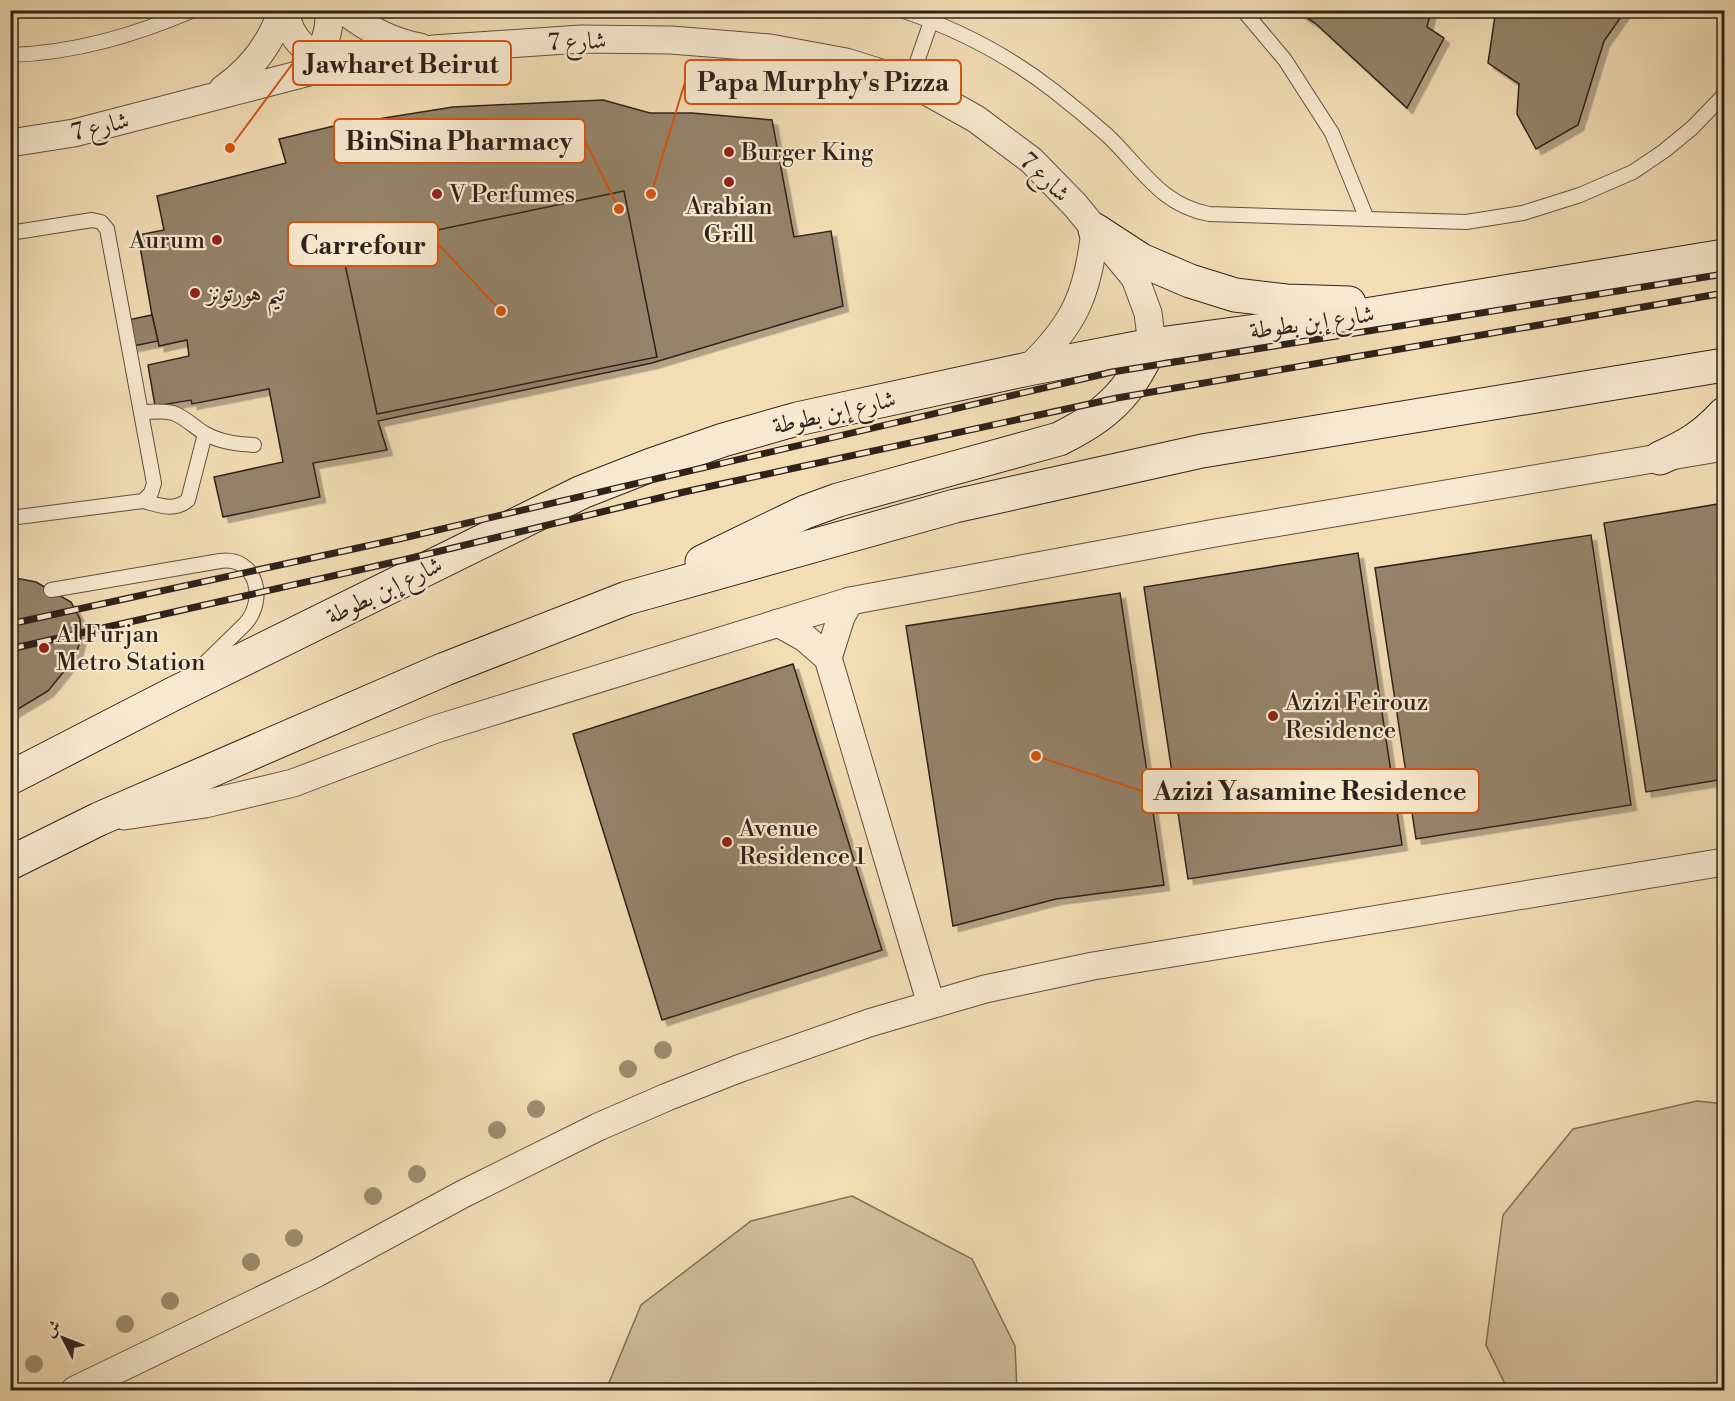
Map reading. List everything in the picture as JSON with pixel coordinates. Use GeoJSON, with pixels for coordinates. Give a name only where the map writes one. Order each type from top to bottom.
{"type":"FeatureCollection","features":[{"type":"Feature","properties":{"kind":"main road"},"geometry":{"type":"LineString","coordinates":[[1095,230],[1141,260],[1190,281],[1235,295],[1286,301],[1420,306]]}},
{"type":"Feature","properties":{"kind":"main road","name":"شارع إبن بطوطة"},"geometry":{"type":"LineString","coordinates":[[10,778],[173,694],[582,492],[723,440],[797,419],[1028,369],[1152,345],[1317,323],[1725,256]]}},
{"type":"Feature","properties":{"kind":"main road"},"geometry":{"type":"LineString","coordinates":[[10,863],[99,819],[445,669],[627,598],[805,512],[838,500],[1059,439],[1084,426],[1109,408],[1127,388],[1152,345]]}},
{"type":"Feature","properties":{"kind":"main road"},"geometry":{"type":"LineString","coordinates":[[627,598],[946,509],[1202,451],[1725,365]]}},
{"type":"Feature","properties":{"kind":"main road"},"geometry":{"type":"LineString","coordinates":[[1660,458],[1689,445],[1710,430],[1725,414]]}},
{"type":"Feature","properties":{"kind":"street"},"geometry":{"type":"LineString","coordinates":[[284,10],[292,33],[302,46],[328,60]]}},
{"type":"Feature","properties":{"kind":"street"},"geometry":{"type":"LineString","coordinates":[[213,96],[238,78],[260,56],[284,10]]}},
{"type":"Feature","properties":{"kind":"street"},"geometry":{"type":"LineString","coordinates":[[328,10],[330,22],[326,40],[328,60]]}},
{"type":"Feature","properties":{"kind":"street"},"geometry":{"type":"LineString","coordinates":[[344,10],[359,23],[383,36],[408,45],[433,49]]}},
{"type":"Feature","properties":{"kind":"street","name":"شارع 7"},"geometry":{"type":"LineString","coordinates":[[10,143],[74,133],[296,74],[328,60],[433,49],[581,39],[670,40],[770,48],[846,62],[910,82],[976,119],[1031,160],[1075,205],[1135,278],[1148,313],[1152,345]]}},
{"type":"Feature","properties":{"kind":"street"},"geometry":{"type":"LineString","coordinates":[[1028,369],[1049,349],[1067,326],[1080,301],[1091,266],[1095,230]]}},
{"type":"Feature","properties":{"kind":"street"},"geometry":{"type":"LineString","coordinates":[[99,819],[206,804],[293,783],[436,729],[850,601],[1215,533],[1725,447]]}},
{"type":"Feature","properties":{"kind":"street"},"geometry":{"type":"LineString","coordinates":[[828,658],[841,617],[850,601]]}},
{"type":"Feature","properties":{"kind":"street"},"geometry":{"type":"LineString","coordinates":[[778,623],[804,638],[828,658],[931,1004]]}},
{"type":"Feature","properties":{"kind":"street"},"geometry":{"type":"LineString","coordinates":[[75,1390],[316,1274],[482,1184],[598,1127],[667,1096],[796,1048],[931,1004],[1039,976],[1094,966],[1725,862]]}},
{"type":"Feature","properties":{"kind":"lane"},"geometry":{"type":"LineString","coordinates":[[10,55],[35,54],[93,45],[149,29],[194,10]]}},
{"type":"Feature","properties":{"kind":"lane"},"geometry":{"type":"LineString","coordinates":[[901,10],[933,15],[994,51],[1053,90],[1107,136],[1172,201],[1192,211],[1209,214],[1466,222],[1523,213],[1580,195],[1633,171],[1664,152],[1725,95]]}},
{"type":"Feature","properties":{"kind":"lane"},"geometry":{"type":"LineString","coordinates":[[1243,10],[1285,60],[1332,133],[1367,219]]}},
{"type":"Feature","properties":{"kind":"lane"},"geometry":{"type":"LineString","coordinates":[[910,82],[933,15]]}},
{"type":"Feature","properties":{"kind":"lane"},"geometry":{"type":"LineString","coordinates":[[10,233],[92,220],[105,225],[107,229],[154,483],[151,493],[143,501]]}},
{"type":"Feature","properties":{"kind":"lane"},"geometry":{"type":"LineString","coordinates":[[141,412],[176,414],[205,434],[221,441],[254,445]]}},
{"type":"Feature","properties":{"kind":"lane"},"geometry":{"type":"LineString","coordinates":[[10,518],[143,501],[174,507],[182,505],[188,500],[205,434]]}},
{"type":"Feature","properties":{"kind":"lane"},"geometry":{"type":"LineString","coordinates":[[51,590],[228,560],[245,566],[251,574],[258,594],[252,616],[173,694]]}},
{"type":"Feature","properties":{"kind":"shaded area"},"geometry":{"type":"Polygon","coordinates":[[[1697,1101],[1724,1104],[1724,1390],[1508,1390],[1486,1345],[1503,1215],[1573,1129],[1697,1101]]]}},
{"type":"Feature","properties":{"kind":"shaded area"},"geometry":{"type":"Polygon","coordinates":[[[852,1196],[972,1259],[1015,1346],[1017,1390],[606,1390],[641,1305],[751,1221],[852,1196]]]}},
{"type":"Feature","properties":{"kind":"building"},"geometry":{"type":"Polygon","coordinates":[[[1295,10],[1431,10],[1427,27],[1444,38],[1407,108],[1315,23],[1295,10]]]}},
{"type":"Feature","properties":{"kind":"building"},"geometry":{"type":"Polygon","coordinates":[[[1499,10],[1626,10],[1604,41],[1578,125],[1536,149],[1517,114],[1519,84],[1488,63],[1495,16],[1499,10]]]}},
{"type":"Feature","properties":{"kind":"building"},"geometry":{"type":"Polygon","coordinates":[[[603,100],[650,113],[692,113],[772,120],[794,237],[831,231],[843,306],[652,363],[378,421],[387,450],[313,463],[320,497],[223,517],[214,477],[283,462],[269,389],[192,404],[191,400],[155,406],[148,365],[189,356],[187,340],[159,346],[152,315],[138,235],[164,230],[157,196],[286,163],[279,139],[334,126],[453,107],[603,100]]]}},
{"type":"Feature","properties":{"kind":"building"},"geometry":{"type":"Polygon","coordinates":[[[624,191],[657,357],[377,414],[342,250],[624,191]]]}},
{"type":"Feature","properties":{"kind":"building"},"geometry":{"type":"Polygon","coordinates":[[[152,315],[158,341],[133,346],[128,320],[152,315]]]}},
{"type":"Feature","properties":{"kind":"building"},"geometry":{"type":"Polygon","coordinates":[[[1724,503],[1724,779],[1646,792],[1604,523],[1724,503]]]}},
{"type":"Feature","properties":{"kind":"building"},"geometry":{"type":"Polygon","coordinates":[[[1591,535],[1631,805],[1416,839],[1375,568],[1591,535]]]}},
{"type":"Feature","properties":{"kind":"building","name":"Azizi Feirouz Residence"},"geometry":{"type":"Polygon","coordinates":[[[1358,553],[1402,845],[1188,879],[1144,587],[1358,553]]]}},
{"type":"Feature","properties":{"kind":"building","name":"Al Furjan Metro Station"},"geometry":{"type":"Polygon","coordinates":[[[10,577],[36,582],[71,602],[80,619],[81,638],[75,658],[48,691],[10,714],[10,577]]]}},
{"type":"Feature","properties":{"kind":"building"},"geometry":{"type":"Polygon","coordinates":[[[1120,593],[1164,885],[1056,899],[953,926],[906,626],[1120,593]]]}},
{"type":"Feature","properties":{"kind":"building","name":"Avenue Residence 1"},"geometry":{"type":"Polygon","coordinates":[[[793,664],[882,950],[662,1020],[573,734],[793,664]]]}},
{"type":"Feature","properties":{"kind":"railway"},"geometry":{"type":"LineString","coordinates":[[10,624],[399,539],[1112,372],[1724,274]]}},
{"type":"Feature","properties":{"kind":"railway"},"geometry":{"type":"LineString","coordinates":[[10,649],[403,560],[684,492],[1117,398],[1724,293]]}},
{"type":"Feature","properties":{"kind":"place","name":"Jawharet Beirut"},"geometry":{"type":"Point","coordinates":[230,148]}},
{"type":"Feature","properties":{"kind":"place","name":"Burger King"},"geometry":{"type":"Point","coordinates":[729,152]}},
{"type":"Feature","properties":{"kind":"place","name":"Arabian Grill"},"geometry":{"type":"Point","coordinates":[729,182]}},
{"type":"Feature","properties":{"kind":"place","name":"V Perfumes"},"geometry":{"type":"Point","coordinates":[437,194]}},
{"type":"Feature","properties":{"kind":"place","name":"Papa Murphy's Pizza"},"geometry":{"type":"Point","coordinates":[651,194]}},
{"type":"Feature","properties":{"kind":"place","name":"BinSina Pharmacy"},"geometry":{"type":"Point","coordinates":[619,209]}},
{"type":"Feature","properties":{"kind":"place","name":"Aurum"},"geometry":{"type":"Point","coordinates":[217,240]}},
{"type":"Feature","properties":{"kind":"place","name":"تيم هورتونز"},"geometry":{"type":"Point","coordinates":[195,293]}},
{"type":"Feature","properties":{"kind":"place","name":"Carrefour"},"geometry":{"type":"Point","coordinates":[501,311]}},
{"type":"Feature","properties":{"kind":"place","name":"Al Furjan Metro Station"},"geometry":{"type":"Point","coordinates":[44,648]}},
{"type":"Feature","properties":{"kind":"place","name":"Azizi Feirouz Residence"},"geometry":{"type":"Point","coordinates":[1273,716]}},
{"type":"Feature","properties":{"kind":"place","name":"Azizi Yasamine Residence"},"geometry":{"type":"Point","coordinates":[1036,756]}},
{"type":"Feature","properties":{"kind":"place","name":"Avenue Residence 1"},"geometry":{"type":"Point","coordinates":[727,842]}}]}
